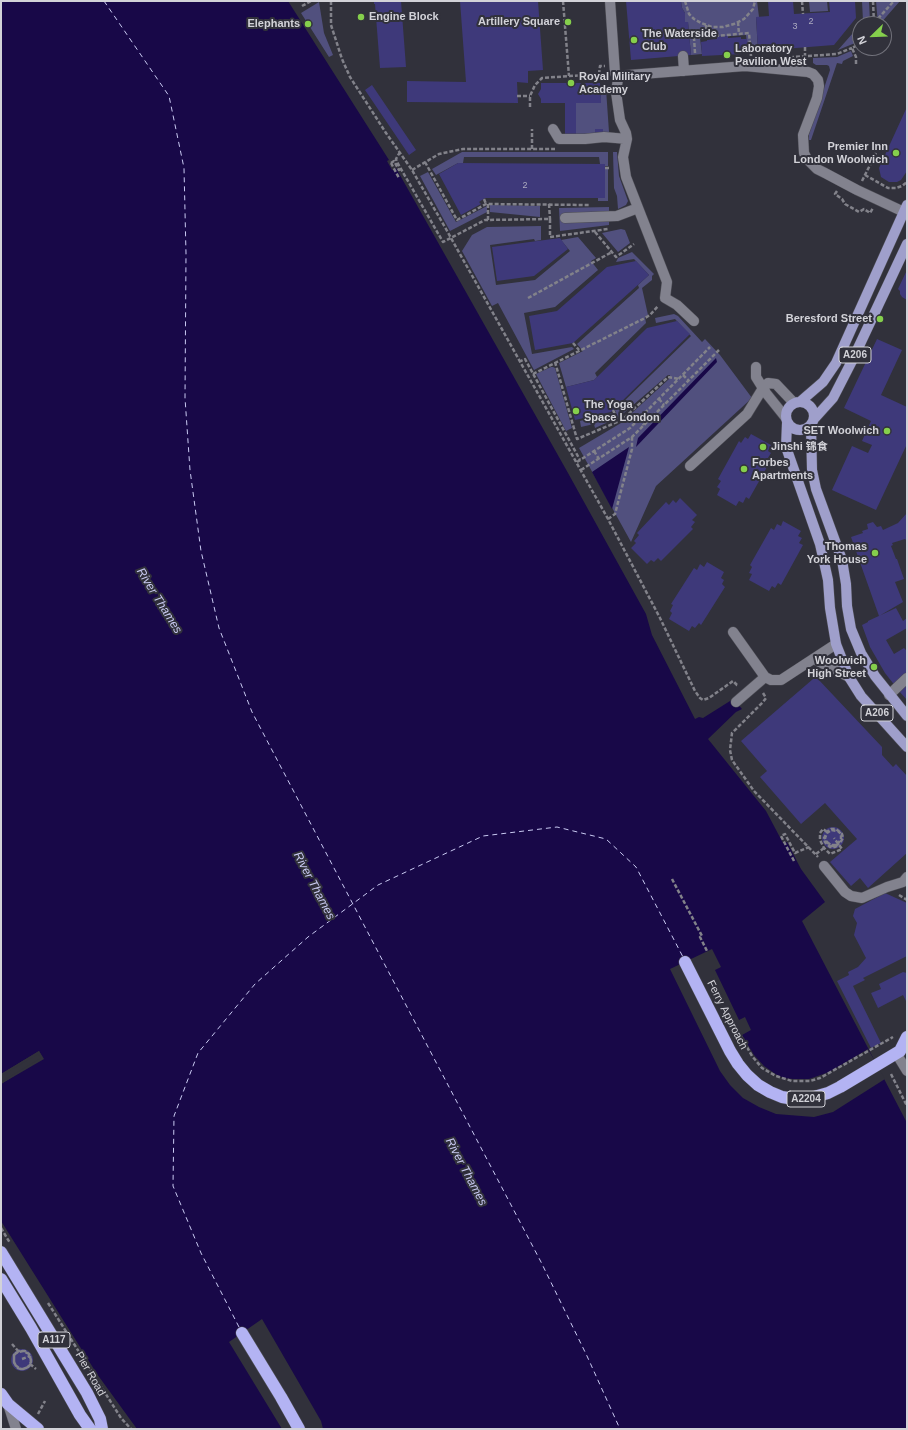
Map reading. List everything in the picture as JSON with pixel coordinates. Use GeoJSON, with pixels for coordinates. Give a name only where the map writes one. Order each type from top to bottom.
{"type":"FeatureCollection","features":[{"type":"Feature","properties":{"kind":"highway","name":"Ferry Approach"},"geometry":{"type":"LineString","coordinates":[[685,962],[730,1051],[747,1075],[758,1085],[770,1092],[782,1097],[794,1099],[807,1099],[818,1096],[840,1087],[901,1052]]}},
{"type":"Feature","properties":{"kind":"highway"},"geometry":{"type":"LineString","coordinates":[[901,1052],[903,1036]]}},
{"type":"Feature","properties":{"kind":"highway","name":"Pier Road"},"geometry":{"type":"LineString","coordinates":[[1,1252],[87,1393],[100,1418],[102,1429]]}},
{"type":"Feature","properties":{"kind":"highway"},"geometry":{"type":"LineString","coordinates":[[1,1279],[31,1328],[80,1415],[90,1429]]}},
{"type":"Feature","properties":{"kind":"highway"},"geometry":{"type":"LineString","coordinates":[[242,1333],[281,1396],[299,1429]]}},
{"type":"Feature","properties":{"kind":"highway"},"geometry":{"type":"LineString","coordinates":[[1,1394],[8,1404],[37,1423]]}},
{"type":"Feature","properties":{"kind":"main road","name":"A206"},"geometry":{"type":"LineString","coordinates":[[797,402],[808,396],[823,382],[836,363],[906,210]]}},
{"type":"Feature","properties":{"kind":"main road","name":"A206"},"geometry":{"type":"LineString","coordinates":[[907,244],[833,398],[813,422],[812,470],[816,489],[842,560],[851,629],[861,653],[875,676],[907,716]]}},
{"type":"Feature","properties":{"kind":"main road"},"geometry":{"type":"LineString","coordinates":[[797,402],[806,402],[813,409],[815,414],[813,422],[803,430],[798,430],[790,426],[786,420],[787,409],[797,402]]}},
{"type":"Feature","properties":{"kind":"main road","name":"A206"},"geometry":{"type":"LineString","coordinates":[[786,420],[786,447],[820,544],[828,580],[830,608],[836,644],[849,677],[861,696],[907,747]]}},
{"type":"Feature","properties":{"kind":"street"},"geometry":{"type":"LineString","coordinates":[[610,1],[615,73],[618,79],[616,89],[620,120],[627,139],[623,157],[626,177],[667,282],[665,298],[677,305],[694,322]]}},
{"type":"Feature","properties":{"kind":"street"},"geometry":{"type":"LineString","coordinates":[[683,56],[684,71]]}},
{"type":"Feature","properties":{"kind":"street"},"geometry":{"type":"LineString","coordinates":[[618,79],[622,76],[629,75],[745,66],[792,69],[813,74],[818,80],[819,86],[817,98],[803,135],[804,153],[807,158],[817,169],[857,190],[906,210]]}},
{"type":"Feature","properties":{"kind":"street"},"geometry":{"type":"LineString","coordinates":[[553,129],[560,139],[604,137],[627,139]]}},
{"type":"Feature","properties":{"kind":"street"},"geometry":{"type":"LineString","coordinates":[[565,218],[616,216],[638,208]]}},
{"type":"Feature","properties":{"kind":"street"},"geometry":{"type":"LineString","coordinates":[[756,368],[756,377],[762,388],[786,420]]}},
{"type":"Feature","properties":{"kind":"street"},"geometry":{"type":"LineString","coordinates":[[690,466],[747,414],[752,408],[762,388],[768,383],[776,384],[797,402]]}},
{"type":"Feature","properties":{"kind":"street"},"geometry":{"type":"LineString","coordinates":[[733,632],[765,677],[771,680],[781,680],[836,644]]}},
{"type":"Feature","properties":{"kind":"street"},"geometry":{"type":"LineString","coordinates":[[814,659],[849,677]]}},
{"type":"Feature","properties":{"kind":"street"},"geometry":{"type":"LineString","coordinates":[[736,702],[765,677]]}},
{"type":"Feature","properties":{"kind":"street"},"geometry":{"type":"LineString","coordinates":[[889,695],[907,678]]}},
{"type":"Feature","properties":{"kind":"street"},"geometry":{"type":"LineString","coordinates":[[824,866],[845,892],[851,896],[862,898],[887,887],[906,882]]}},
{"type":"Feature","properties":{"kind":"street"},"geometry":{"type":"LineString","coordinates":[[901,1052],[907,1071]]}},
{"type":"Feature","properties":{"kind":"street"},"geometry":{"type":"LineString","coordinates":[[8,1404],[16,1429]]}},
{"type":"Feature","properties":{"kind":"path"},"geometry":{"type":"LineString","coordinates":[[302,6],[311,1]]}},
{"type":"Feature","properties":{"kind":"path"},"geometry":{"type":"LineString","coordinates":[[331,1],[331,25],[342,59],[350,77],[412,170],[519,362],[577,462],[660,618],[695,691],[700,698],[704,700],[734,682]]}},
{"type":"Feature","properties":{"kind":"path"},"geometry":{"type":"LineString","coordinates":[[563,1],[569,76]]}},
{"type":"Feature","properties":{"kind":"path"},"geometry":{"type":"LineString","coordinates":[[685,1],[689,14],[694,20],[712,27],[723,27],[738,22],[749,14],[753,9],[755,1]]}},
{"type":"Feature","properties":{"kind":"path"},"geometry":{"type":"LineString","coordinates":[[802,1],[803,14]]}},
{"type":"Feature","properties":{"kind":"path"},"geometry":{"type":"LineString","coordinates":[[873,1],[874,16]]}},
{"type":"Feature","properties":{"kind":"path"},"geometry":{"type":"LineString","coordinates":[[880,16],[894,1]]}},
{"type":"Feature","properties":{"kind":"path"},"geometry":{"type":"LineString","coordinates":[[738,22],[738,34]]}},
{"type":"Feature","properties":{"kind":"path"},"geometry":{"type":"LineString","coordinates":[[706,25],[707,37]]}},
{"type":"Feature","properties":{"kind":"path"},"geometry":{"type":"LineString","coordinates":[[695,55],[694,38],[749,33],[751,51]]}},
{"type":"Feature","properties":{"kind":"path"},"geometry":{"type":"LineString","coordinates":[[805,47],[805,56]]}},
{"type":"Feature","properties":{"kind":"path"},"geometry":{"type":"LineString","coordinates":[[793,57],[837,54],[852,48]]}},
{"type":"Feature","properties":{"kind":"path"},"geometry":{"type":"LineString","coordinates":[[856,56],[856,64]]}},
{"type":"Feature","properties":{"kind":"path"},"geometry":{"type":"LineString","coordinates":[[530,107],[530,96],[535,85],[542,78],[599,74],[600,66],[606,66]]}},
{"type":"Feature","properties":{"kind":"path"},"geometry":{"type":"LineString","coordinates":[[517,96],[530,96]]}},
{"type":"Feature","properties":{"kind":"path"},"geometry":{"type":"LineString","coordinates":[[532,129],[532,149]]}},
{"type":"Feature","properties":{"kind":"path"},"geometry":{"type":"LineString","coordinates":[[412,170],[439,154],[462,149],[562,149]]}},
{"type":"Feature","properties":{"kind":"path"},"geometry":{"type":"LineString","coordinates":[[400,152],[396,159],[443,242],[485,220],[534,220]]}},
{"type":"Feature","properties":{"kind":"path"},"geometry":{"type":"LineString","coordinates":[[863,178],[876,153]]}},
{"type":"Feature","properties":{"kind":"path"},"geometry":{"type":"LineString","coordinates":[[399,178],[391,163],[394,161],[399,170],[401,169]]}},
{"type":"Feature","properties":{"kind":"path"},"geometry":{"type":"LineString","coordinates":[[425,162],[457,220],[487,204],[596,205]]}},
{"type":"Feature","properties":{"kind":"path"},"geometry":{"type":"LineString","coordinates":[[605,168],[611,168]]}},
{"type":"Feature","properties":{"kind":"path"},"geometry":{"type":"LineString","coordinates":[[865,175],[883,187],[896,188],[907,182]]}},
{"type":"Feature","properties":{"kind":"path"},"geometry":{"type":"LineString","coordinates":[[835,194],[842,199],[845,204],[859,212],[864,209],[871,212]]}},
{"type":"Feature","properties":{"kind":"path"},"geometry":{"type":"LineString","coordinates":[[484,199],[487,204],[488,220]]}},
{"type":"Feature","properties":{"kind":"path"},"geometry":{"type":"LineString","coordinates":[[549,204],[550,219]]}},
{"type":"Feature","properties":{"kind":"path"},"geometry":{"type":"LineString","coordinates":[[595,231],[616,257],[634,244]]}},
{"type":"Feature","properties":{"kind":"path"},"geometry":{"type":"LineString","coordinates":[[528,298],[612,252]]}},
{"type":"Feature","properties":{"kind":"path"},"geometry":{"type":"LineString","coordinates":[[533,374],[650,315]]}},
{"type":"Feature","properties":{"kind":"path"},"geometry":{"type":"LineString","coordinates":[[573,342],[579,350]]}},
{"type":"Feature","properties":{"kind":"path"},"geometry":{"type":"LineString","coordinates":[[577,462],[630,428],[710,347]]}},
{"type":"Feature","properties":{"kind":"path"},"geometry":{"type":"LineString","coordinates":[[581,470],[632,437],[719,350]]}},
{"type":"Feature","properties":{"kind":"path"},"geometry":{"type":"LineString","coordinates":[[519,362],[525,359],[580,460]]}},
{"type":"Feature","properties":{"kind":"path"},"geometry":{"type":"LineString","coordinates":[[555,362],[577,439],[622,420],[668,377],[680,379]]}},
{"type":"Feature","properties":{"kind":"path"},"geometry":{"type":"LineString","coordinates":[[683,375],[688,381]]}},
{"type":"Feature","properties":{"kind":"path"},"geometry":{"type":"LineString","coordinates":[[659,399],[664,405]]}},
{"type":"Feature","properties":{"kind":"path"},"geometry":{"type":"LineString","coordinates":[[612,410],[618,422]]}},
{"type":"Feature","properties":{"kind":"path"},"geometry":{"type":"LineString","coordinates":[[639,419],[644,425]]}},
{"type":"Feature","properties":{"kind":"path"},"geometry":{"type":"LineString","coordinates":[[608,519],[615,514],[632,449],[632,437]]}},
{"type":"Feature","properties":{"kind":"path"},"geometry":{"type":"LineString","coordinates":[[594,451],[599,459]]}},
{"type":"Feature","properties":{"kind":"path"},"geometry":{"type":"LineString","coordinates":[[763,702],[732,733],[730,750],[732,760],[754,791],[816,854],[824,848]]}},
{"type":"Feature","properties":{"kind":"path"},"geometry":{"type":"LineString","coordinates":[[827,832],[823,829],[820,833],[820,840],[824,848],[830,854],[842,848],[834,838]]}},
{"type":"Feature","properties":{"kind":"path"},"geometry":{"type":"LineString","coordinates":[[827,842],[831,845],[834,845],[841,839],[841,834],[831,830],[827,833],[825,838],[828,844],[831,846],[837,845],[840,843],[843,838],[840,831],[836,829],[832,829],[827,832],[824,838],[827,845],[830,847],[840,845]]}},
{"type":"Feature","properties":{"kind":"path"},"geometry":{"type":"LineString","coordinates":[[794,861],[781,836],[785,834],[795,853],[809,847]]}},
{"type":"Feature","properties":{"kind":"path"},"geometry":{"type":"LineString","coordinates":[[672,879],[702,936],[700,937],[707,951]]}},
{"type":"Feature","properties":{"kind":"path"},"geometry":{"type":"LineString","coordinates":[[896,893],[907,900]]}},
{"type":"Feature","properties":{"kind":"path","name":"Ferry Approach"},"geometry":{"type":"LineString","coordinates":[[734,1028],[752,1056],[762,1068],[776,1076],[792,1081],[810,1081],[820,1078],[869,1050],[903,1036]]}},
{"type":"Feature","properties":{"kind":"path"},"geometry":{"type":"LineString","coordinates":[[891,1074],[907,1106]]}},
{"type":"Feature","properties":{"kind":"path"},"geometry":{"type":"LineString","coordinates":[[1,1228],[12,1246]]}},
{"type":"Feature","properties":{"kind":"path"},"geometry":{"type":"LineString","coordinates":[[44,1296],[121,1418],[131,1429]]}},
{"type":"Feature","properties":{"kind":"path"},"geometry":{"type":"LineString","coordinates":[[12,1344],[18,1352],[27,1352],[31,1359],[29,1366]]}},
{"type":"Feature","properties":{"kind":"path"},"geometry":{"type":"LineString","coordinates":[[22,1351],[16,1353],[14,1362],[18,1368],[23,1369],[29,1366],[31,1360],[29,1354],[25,1351],[16,1353],[14,1358],[15,1365],[21,1369],[29,1366]]}},
{"type":"Feature","properties":{"kind":"path"},"geometry":{"type":"LineString","coordinates":[[22,1359],[29,1355]]}},
{"type":"Feature","properties":{"kind":"path"},"geometry":{"type":"LineString","coordinates":[[29,1366],[36,1370]]}},
{"type":"Feature","properties":{"kind":"path"},"geometry":{"type":"LineString","coordinates":[[37,1423],[45,1401]]}},
{"type":"Feature","properties":{"kind":"shaded area"},"geometry":{"type":"Polygon","coordinates":[[[681,1],[757,1],[759,17],[756,17],[758,51],[748,52],[746,35],[700,38],[702,54],[691,55],[688,22],[685,22],[685,13],[682,8],[681,1]]]}},
{"type":"Feature","properties":{"kind":"shaded area"},"geometry":{"type":"Polygon","coordinates":[[[809,1],[827,1],[828,11],[810,12],[809,1]]]}},
{"type":"Feature","properties":{"kind":"shaded area"},"geometry":{"type":"Polygon","coordinates":[[[862,1],[869,1],[870,16],[863,16],[862,1]]]}},
{"type":"Feature","properties":{"kind":"shaded area"},"geometry":{"type":"Polygon","coordinates":[[[876,1],[900,1],[887,16],[877,16],[876,1]]]}},
{"type":"Feature","properties":{"kind":"shaded area"},"geometry":{"type":"Polygon","coordinates":[[[319,2],[324,33],[333,55],[329,57],[301,13],[319,2]]]}},
{"type":"Feature","properties":{"kind":"shaded area"},"geometry":{"type":"Polygon","coordinates":[[[852,34],[852,44],[838,50],[852,34]]]}},
{"type":"Feature","properties":{"kind":"shaded area"},"geometry":{"type":"Polygon","coordinates":[[[851,51],[853,56],[843,61],[842,64],[837,63],[811,140],[809,140],[809,134],[830,70],[829,66],[827,65],[816,65],[813,63],[813,58],[837,57],[851,51]]]}},
{"type":"Feature","properties":{"kind":"shaded area"},"geometry":{"type":"Polygon","coordinates":[[[606,89],[609,132],[603,134],[603,129],[595,129],[595,134],[576,134],[576,103],[600,103],[601,90],[606,89]]]}},
{"type":"Feature","properties":{"kind":"shaded area"},"geometry":{"type":"Polygon","coordinates":[[[462,152],[608,152],[608,166],[605,166],[605,164],[600,164],[599,157],[464,157],[463,163],[458,163],[436,175],[432,169],[462,152]]]}},
{"type":"Feature","properties":{"kind":"shaded area"},"geometry":{"type":"Polygon","coordinates":[[[613,152],[617,152],[619,176],[628,201],[626,205],[618,209],[617,196],[614,188],[613,152]]]}},
{"type":"Feature","properties":{"kind":"shaded area"},"geometry":{"type":"Polygon","coordinates":[[[605,169],[608,169],[608,201],[598,201],[598,198],[605,198],[605,169]]]}},
{"type":"Feature","properties":{"kind":"shaded area"},"geometry":{"type":"Polygon","coordinates":[[[428,172],[456,222],[487,206],[487,212],[450,231],[420,176],[428,172]]]}},
{"type":"Feature","properties":{"kind":"shaded area"},"geometry":{"type":"Polygon","coordinates":[[[490,205],[540,206],[540,217],[490,212],[490,205]]]}},
{"type":"Feature","properties":{"kind":"shaded area"},"geometry":{"type":"Polygon","coordinates":[[[609,207],[609,225],[560,231],[559,208],[609,207]]]}},
{"type":"Feature","properties":{"kind":"shaded area"},"geometry":{"type":"Polygon","coordinates":[[[541,226],[541,240],[535,241],[534,239],[490,245],[496,285],[535,280],[570,251],[561,240],[578,237],[596,258],[591,261],[598,270],[555,307],[524,313],[532,354],[572,347],[574,349],[534,370],[498,303],[492,306],[462,251],[472,235],[487,227],[541,226]]]}},
{"type":"Feature","properties":{"kind":"shaded area"},"geometry":{"type":"Polygon","coordinates":[[[621,229],[625,230],[630,243],[618,252],[602,233],[621,229]]]}},
{"type":"Feature","properties":{"kind":"shaded area"},"geometry":{"type":"Polygon","coordinates":[[[632,252],[654,274],[652,276],[652,280],[642,288],[648,315],[645,317],[646,323],[595,373],[597,377],[594,380],[566,387],[559,363],[583,351],[577,344],[639,288],[638,285],[649,275],[634,259],[616,262],[618,258],[632,252]]]}},
{"type":"Feature","properties":{"kind":"shaded area"},"geometry":{"type":"Polygon","coordinates":[[[674,314],[678,316],[702,342],[705,339],[720,355],[752,398],[656,486],[631,542],[579,448],[621,423],[669,379],[670,375],[668,375],[618,418],[615,410],[691,336],[675,319],[656,323],[655,318],[674,314]]]}},
{"type":"Feature","properties":{"kind":"shaded area"},"geometry":{"type":"Polygon","coordinates":[[[551,367],[555,368],[572,428],[566,431],[536,374],[551,367]]]}},
{"type":"Feature","properties":{"kind":"shaded area"},"geometry":{"type":"Polygon","coordinates":[[[613,413],[615,419],[595,428],[594,424],[581,427],[580,421],[613,413]]]}},
{"type":"Feature","properties":{"kind":"water","name":"River Thames"},"geometry":{"type":"Polygon","coordinates":[[[1,1],[288,1],[389,160],[387,161],[392,170],[396,168],[646,614],[652,635],[695,719],[699,717],[703,718],[738,696],[736,702],[742,709],[736,712],[708,739],[766,811],[783,843],[787,842],[801,869],[825,902],[802,921],[907,1123],[907,1429],[137,1429],[97,1374],[1,1221],[1,1084],[43,1058],[39,1051],[1,1074],[1,1]]]}},
{"type":"Feature","properties":{"kind":"water"},"geometry":{"type":"Polygon","coordinates":[[[716,358],[717,362],[636,447],[638,438],[716,358]]]}},
{"type":"Feature","properties":{"kind":"water"},"geometry":{"type":"Polygon","coordinates":[[[629,447],[612,509],[592,472],[629,447]]]}},
{"type":"Feature","properties":{"kind":"pier"},"geometry":{"type":"Polygon","coordinates":[[[712,949],[721,967],[715,970],[739,1020],[745,1017],[751,1030],[742,1035],[754,1055],[764,1066],[784,1078],[809,1079],[829,1072],[868,1049],[885,1079],[833,1112],[814,1117],[776,1114],[743,1098],[730,1085],[720,1071],[670,969],[712,949]]]}},
{"type":"Feature","properties":{"kind":"pier"},"geometry":{"type":"Polygon","coordinates":[[[39,1051],[44,1059],[1,1084],[1,1082],[41,1058],[38,1054],[1,1076],[1,1074],[39,1051]]]}},
{"type":"Feature","properties":{"kind":"pier"},"geometry":{"type":"Polygon","coordinates":[[[262,1319],[321,1421],[323,1429],[282,1429],[229,1342],[262,1319]]]}},
{"type":"Feature","properties":{"kind":"building"},"geometry":{"type":"Polygon","coordinates":[[[374,1],[401,1],[406,67],[380,68],[374,1]]]}},
{"type":"Feature","properties":{"kind":"building"},"geometry":{"type":"Polygon","coordinates":[[[460,1],[538,1],[543,70],[528,71],[528,83],[517,82],[518,103],[407,102],[407,81],[466,82],[460,1]]]}},
{"type":"Feature","properties":{"kind":"building"},"geometry":{"type":"Polygon","coordinates":[[[626,1],[681,1],[682,8],[685,13],[685,22],[688,22],[691,55],[631,60],[626,1]]]}},
{"type":"Feature","properties":{"kind":"building"},"geometry":{"type":"Polygon","coordinates":[[[768,1],[793,1],[794,14],[830,12],[829,1],[855,1],[856,16],[852,16],[852,23],[834,45],[758,51],[756,17],[769,16],[768,1]]]}},
{"type":"Feature","properties":{"kind":"building"},"geometry":{"type":"Polygon","coordinates":[[[728,36],[728,38],[741,37],[741,39],[747,39],[748,52],[742,52],[742,54],[702,56],[701,42],[717,39],[717,37],[728,36]]]}},
{"type":"Feature","properties":{"kind":"building"},"geometry":{"type":"Polygon","coordinates":[[[541,83],[600,83],[601,103],[576,103],[576,135],[565,135],[565,103],[541,103],[541,99],[538,94],[541,89],[541,83]]]}},
{"type":"Feature","properties":{"kind":"building"},"geometry":{"type":"Polygon","coordinates":[[[372,85],[416,150],[409,155],[365,90],[372,85]]]}},
{"type":"Feature","properties":{"kind":"building","name":"Premier Inn London Woolwich"},"geometry":{"type":"Polygon","coordinates":[[[907,107],[907,171],[901,180],[897,182],[889,182],[881,177],[879,168],[907,107]]]}},
{"type":"Feature","properties":{"kind":"building"},"geometry":{"type":"Polygon","coordinates":[[[595,129],[603,129],[603,134],[595,134],[595,129]]]}},
{"type":"Feature","properties":{"kind":"building"},"geometry":{"type":"Polygon","coordinates":[[[458,163],[605,164],[605,198],[485,198],[479,202],[481,204],[461,215],[439,174],[458,163]]]}},
{"type":"Feature","properties":{"kind":"building"},"geometry":{"type":"Polygon","coordinates":[[[560,238],[568,249],[534,276],[497,281],[492,247],[560,238]]]}},
{"type":"Feature","properties":{"kind":"building"},"geometry":{"type":"Polygon","coordinates":[[[636,261],[649,275],[573,343],[535,350],[529,316],[557,311],[607,267],[636,261]]]}},
{"type":"Feature","properties":{"kind":"building"},"geometry":{"type":"Polygon","coordinates":[[[907,270],[907,300],[902,297],[898,289],[907,270]]]}},
{"type":"Feature","properties":{"kind":"building"},"geometry":{"type":"Polygon","coordinates":[[[677,321],[690,334],[611,412],[575,420],[566,387],[594,380],[647,328],[677,321]]]}},
{"type":"Feature","properties":{"kind":"building","name":"SET Woolwich"},"geometry":{"type":"Polygon","coordinates":[[[877,339],[902,350],[881,395],[907,407],[907,444],[876,510],[832,490],[852,446],[868,453],[872,445],[862,441],[871,421],[844,408],[877,339]]]}},
{"type":"Feature","properties":{"kind":"building","name":"Forbes Apartments"},"geometry":{"type":"Polygon","coordinates":[[[751,434],[771,445],[768,451],[771,453],[768,458],[771,460],[749,499],[746,497],[743,503],[739,501],[736,506],[717,495],[720,489],[717,487],[721,481],[718,479],[739,441],[741,443],[745,437],[748,439],[751,434]]]}},
{"type":"Feature","properties":{"kind":"building"},"geometry":{"type":"Polygon","coordinates":[[[680,498],[697,515],[692,520],[695,522],[691,527],[693,529],[661,561],[658,558],[654,562],[651,560],[647,564],[631,548],[636,543],[634,541],[639,535],[637,533],[666,502],[669,505],[673,500],[676,503],[680,498]]]}},
{"type":"Feature","properties":{"kind":"building"},"geometry":{"type":"Polygon","coordinates":[[[907,513],[907,541],[905,539],[892,543],[893,545],[891,546],[904,579],[895,582],[903,602],[879,616],[851,537],[863,533],[862,531],[868,529],[867,524],[873,522],[877,527],[881,526],[883,530],[898,523],[907,513]]]}},
{"type":"Feature","properties":{"kind":"building"},"geometry":{"type":"Polygon","coordinates":[[[783,521],[801,531],[798,536],[802,538],[799,543],[803,545],[781,585],[778,583],[775,588],[772,586],[769,591],[749,580],[752,574],[749,573],[752,567],[750,565],[771,528],[774,530],[777,524],[781,526],[783,521]]]}},
{"type":"Feature","properties":{"kind":"building"},"geometry":{"type":"Polygon","coordinates":[[[707,562],[724,572],[721,578],[724,580],[722,584],[725,587],[701,625],[699,623],[695,628],[692,626],[689,631],[669,619],[672,613],[670,611],[673,605],[671,604],[694,568],[697,570],[700,564],[704,567],[707,562]]]}},
{"type":"Feature","properties":{"kind":"building"},"geometry":{"type":"Polygon","coordinates":[[[896,608],[903,621],[907,618],[907,628],[886,640],[894,654],[904,648],[907,651],[907,677],[896,687],[885,673],[870,647],[862,625],[896,608]]]}},
{"type":"Feature","properties":{"kind":"building"},"geometry":{"type":"Polygon","coordinates":[[[813,679],[818,679],[882,747],[882,755],[893,767],[896,764],[907,776],[907,853],[868,888],[860,878],[851,886],[830,862],[857,839],[825,803],[801,824],[760,777],[767,771],[741,741],[813,679]]]}},
{"type":"Feature","properties":{"kind":"building"},"geometry":{"type":"Polygon","coordinates":[[[907,684],[907,700],[899,691],[907,684]]]}},
{"type":"Feature","properties":{"kind":"building"},"geometry":{"type":"Polygon","coordinates":[[[833,827],[841,830],[844,838],[841,846],[833,849],[825,846],[822,838],[825,830],[833,827]]]}},
{"type":"Feature","properties":{"kind":"building"},"geometry":{"type":"Polygon","coordinates":[[[885,893],[907,903],[907,956],[863,978],[865,980],[853,986],[881,1043],[871,1048],[837,981],[849,975],[848,972],[858,967],[866,958],[854,935],[857,923],[853,916],[855,909],[885,893]]]}},
{"type":"Feature","properties":{"kind":"building"},"geometry":{"type":"Polygon","coordinates":[[[903,972],[907,973],[907,1003],[903,995],[878,1008],[871,993],[881,989],[879,984],[903,972]]]}},
{"type":"Feature","properties":{"kind":"building"},"geometry":{"type":"Polygon","coordinates":[[[22,1349],[26,1350],[32,1356],[32,1364],[26,1370],[22,1371],[18,1370],[12,1364],[11,1360],[12,1356],[18,1350],[22,1349]]]}},
{"type":"Feature","properties":{"kind":"ferry route"},"geometry":{"type":"LineString","coordinates":[[104,1],[169,96],[184,168],[186,254],[185,398],[190,470],[201,551],[219,628],[252,712],[541,1262],[587,1356],[620,1429]]}},
{"type":"Feature","properties":{"kind":"ferry route"},"geometry":{"type":"LineString","coordinates":[[239,1327],[201,1253],[173,1186],[174,1116],[198,1053],[255,984],[308,937],[378,885],[483,836],[557,827],[606,839],[636,867],[683,957]]}},
{"type":"Feature","properties":{"kind":"place","name":"Engine Block"},"geometry":{"type":"Point","coordinates":[361,17]}},
{"type":"Feature","properties":{"kind":"place","name":"Artillery Square"},"geometry":{"type":"Point","coordinates":[568,22]}},
{"type":"Feature","properties":{"kind":"place","name":"Elephants"},"geometry":{"type":"Point","coordinates":[308,24]}},
{"type":"Feature","properties":{"kind":"place","name":"The Waterside Club"},"geometry":{"type":"Point","coordinates":[634,40]}},
{"type":"Feature","properties":{"kind":"place","name":"Laboratory Pavilion West"},"geometry":{"type":"Point","coordinates":[727,55]}},
{"type":"Feature","properties":{"kind":"place","name":"Royal Military Academy"},"geometry":{"type":"Point","coordinates":[571,83]}},
{"type":"Feature","properties":{"kind":"place","name":"Premier Inn London Woolwich"},"geometry":{"type":"Point","coordinates":[896,153]}},
{"type":"Feature","properties":{"kind":"place","name":"Beresford Street"},"geometry":{"type":"Point","coordinates":[880,319]}},
{"type":"Feature","properties":{"kind":"place","name":"The Yoga Space London"},"geometry":{"type":"Point","coordinates":[576,411]}},
{"type":"Feature","properties":{"kind":"place","name":"SET Woolwich"},"geometry":{"type":"Point","coordinates":[887,431]}},
{"type":"Feature","properties":{"kind":"place","name":"Jinshi 锦食"},"geometry":{"type":"Point","coordinates":[763,447]}},
{"type":"Feature","properties":{"kind":"place","name":"Forbes Apartments"},"geometry":{"type":"Point","coordinates":[744,469]}},
{"type":"Feature","properties":{"kind":"place","name":"Thomas York House"},"geometry":{"type":"Point","coordinates":[875,553]}},
{"type":"Feature","properties":{"kind":"place","name":"Woolwich High Street"},"geometry":{"type":"Point","coordinates":[874,667]}}]}
